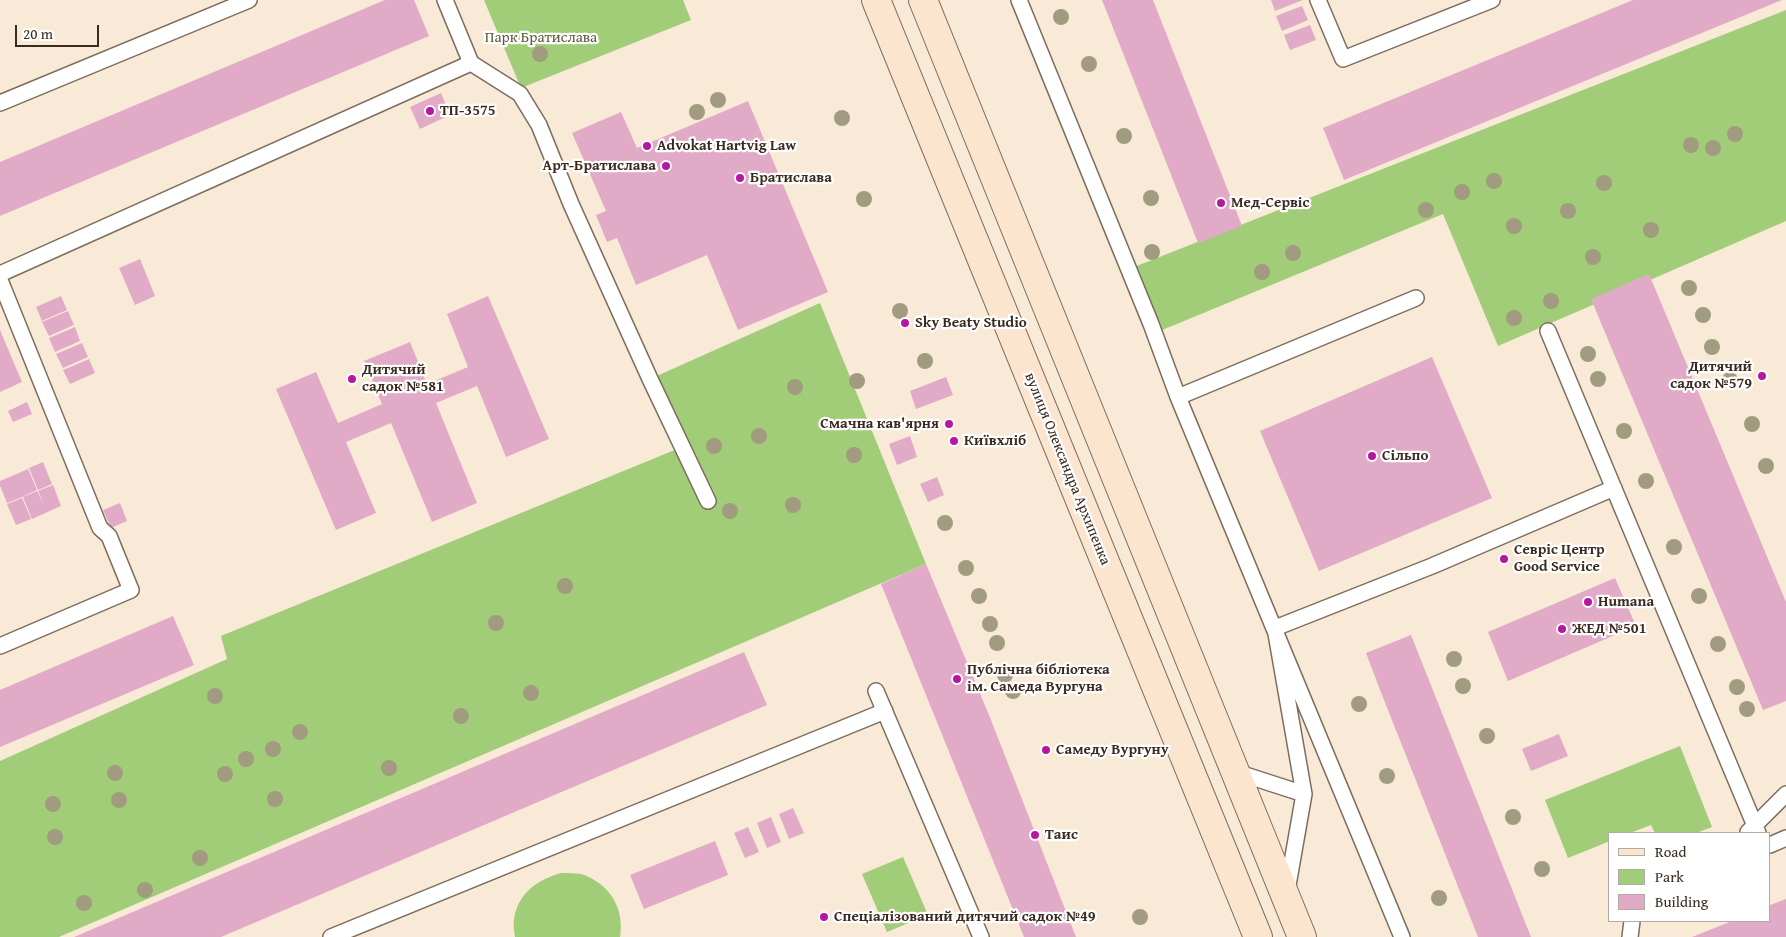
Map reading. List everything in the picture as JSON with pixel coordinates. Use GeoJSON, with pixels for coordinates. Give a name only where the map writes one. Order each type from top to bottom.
{"type":"FeatureCollection","features":[{"type":"Feature","properties":{"kind":"main road","name":"вулиця Олександра Архипенка"},"geometry":{"type":"LineString","coordinates":[[876,0],[1258,937]]}},
{"type":"Feature","properties":{"kind":"main road"},"geometry":{"type":"LineString","coordinates":[[923,0],[1302,937]]}},
{"type":"Feature","properties":{"kind":"lane"},"geometry":{"type":"LineString","coordinates":[[0,103],[249,0]]}},
{"type":"Feature","properties":{"kind":"lane"},"geometry":{"type":"LineString","coordinates":[[445,0],[472,62],[520,94],[539,125],[578,222],[708,501]]}},
{"type":"Feature","properties":{"kind":"lane"},"geometry":{"type":"LineString","coordinates":[[1019,0],[1147,315],[1178,397],[1402,937]]}},
{"type":"Feature","properties":{"kind":"lane"},"geometry":{"type":"LineString","coordinates":[[1318,0],[1343,59],[1492,0]]}},
{"type":"Feature","properties":{"kind":"lane"},"geometry":{"type":"LineString","coordinates":[[0,274],[472,62]]}},
{"type":"Feature","properties":{"kind":"lane"},"geometry":{"type":"LineString","coordinates":[[0,280],[100,528],[109,536],[132,590],[0,646]]}},
{"type":"Feature","properties":{"kind":"lane"},"geometry":{"type":"LineString","coordinates":[[1178,397],[1416,298]]}},
{"type":"Feature","properties":{"kind":"lane"},"geometry":{"type":"LineString","coordinates":[[1548,331],[1614,488],[1753,831],[1786,794]]}},
{"type":"Feature","properties":{"kind":"lane"},"geometry":{"type":"LineString","coordinates":[[1275,628],[1432,566],[1614,488]]}},
{"type":"Feature","properties":{"kind":"lane"},"geometry":{"type":"LineString","coordinates":[[1275,628],[1304,794],[1286,897]]}},
{"type":"Feature","properties":{"kind":"lane"},"geometry":{"type":"LineString","coordinates":[[876,691],[981,937]]}},
{"type":"Feature","properties":{"kind":"lane"},"geometry":{"type":"LineString","coordinates":[[331,937],[884,711]]}},
{"type":"Feature","properties":{"kind":"lane"},"geometry":{"type":"LineString","coordinates":[[1236,772],[1304,794]]}},
{"type":"Feature","properties":{"kind":"lane"},"geometry":{"type":"LineString","coordinates":[[1771,845],[1786,838]]}},
{"type":"Feature","properties":{"kind":"lane"},"geometry":{"type":"LineString","coordinates":[[1630,937],[1632,922]]}},
{"type":"Feature","properties":{"kind":"green space","name":"Парк Братислава"},"geometry":{"type":"Polygon","coordinates":[[[484,0],[683,0],[691,20],[521,88],[484,0]]]}},
{"type":"Feature","properties":{"kind":"green space"},"geometry":{"type":"Polygon","coordinates":[[[1786,10],[1786,221],[1498,346],[1443,214],[1155,333],[1129,269],[1786,10]]]}},
{"type":"Feature","properties":{"kind":"green space"},"geometry":{"type":"Polygon","coordinates":[[[820,303],[926,564],[59,937],[0,937],[0,761],[227,659],[221,636],[682,447],[650,379],[820,303]]]}},
{"type":"Feature","properties":{"kind":"green space"},"geometry":{"type":"Polygon","coordinates":[[[1680,746],[1712,827],[1699,832],[1654,832],[1651,825],[1633,832],[1608,832],[1608,842],[1568,858],[1545,800],[1680,746]]]}},
{"type":"Feature","properties":{"kind":"green space"},"geometry":{"type":"Polygon","coordinates":[[[903,857],[928,915],[887,932],[862,874],[903,857]]]}},
{"type":"Feature","properties":{"kind":"green space"},"geometry":{"type":"Polygon","coordinates":[[[561,873],[581,874],[591,878],[607,890],[613,898],[620,916],[620,937],[515,937],[515,914],[524,895],[540,882],[561,873]]]}},
{"type":"Feature","properties":{"kind":"building"},"geometry":{"type":"Polygon","coordinates":[[[385,0],[414,0],[429,36],[0,216],[0,162],[385,0]]]}},
{"type":"Feature","properties":{"kind":"building"},"geometry":{"type":"Polygon","coordinates":[[[1102,0],[1153,0],[1242,226],[1198,243],[1102,0]]]}},
{"type":"Feature","properties":{"kind":"building"},"geometry":{"type":"Polygon","coordinates":[[[1271,0],[1303,0],[1275,11],[1271,0]]]}},
{"type":"Feature","properties":{"kind":"building"},"geometry":{"type":"Polygon","coordinates":[[[1633,0],[1782,0],[1344,180],[1323,128],[1633,0]]]}},
{"type":"Feature","properties":{"kind":"building"},"geometry":{"type":"Polygon","coordinates":[[[1302,6],[1308,20],[1282,31],[1276,16],[1302,6]]]}},
{"type":"Feature","properties":{"kind":"building"},"geometry":{"type":"Polygon","coordinates":[[[1310,25],[1316,40],[1290,50],[1284,35],[1310,25]]]}},
{"type":"Feature","properties":{"kind":"building","name":"ТП-3575"},"geometry":{"type":"Polygon","coordinates":[[[441,93],[450,115],[420,129],[410,107],[441,93]]]}},
{"type":"Feature","properties":{"kind":"building"},"geometry":{"type":"Polygon","coordinates":[[[748,101],[828,292],[738,330],[707,255],[636,285],[617,238],[607,242],[596,215],[606,211],[572,133],[621,112],[637,148],[748,101]]]}},
{"type":"Feature","properties":{"kind":"building"},"geometry":{"type":"Polygon","coordinates":[[[140,259],[155,296],[135,305],[119,268],[140,259]]]}},
{"type":"Feature","properties":{"kind":"building"},"geometry":{"type":"Polygon","coordinates":[[[1649,274],[1786,602],[1786,701],[1763,710],[1591,299],[1649,274]]]}},
{"type":"Feature","properties":{"kind":"building"},"geometry":{"type":"Polygon","coordinates":[[[61,296],[67,310],[42,321],[36,307],[61,296]]]}},
{"type":"Feature","properties":{"kind":"building"},"geometry":{"type":"Polygon","coordinates":[[[488,296],[549,439],[506,457],[477,386],[436,403],[477,503],[432,522],[391,423],[346,442],[376,513],[336,530],[276,389],[316,372],[338,423],[382,404],[364,361],[410,342],[427,384],[468,367],[447,314],[488,296]]]}},
{"type":"Feature","properties":{"kind":"building"},"geometry":{"type":"Polygon","coordinates":[[[68,311],[74,325],[49,336],[42,322],[68,311]]]}},
{"type":"Feature","properties":{"kind":"building"},"geometry":{"type":"Polygon","coordinates":[[[75,327],[80,341],[55,352],[49,338],[75,327]]]}},
{"type":"Feature","properties":{"kind":"building"},"geometry":{"type":"Polygon","coordinates":[[[0,330],[22,382],[0,392],[0,330]]]}},
{"type":"Feature","properties":{"kind":"building"},"geometry":{"type":"Polygon","coordinates":[[[82,343],[88,357],[63,368],[56,354],[82,343]]]}},
{"type":"Feature","properties":{"kind":"building","name":"Сільпо"},"geometry":{"type":"Polygon","coordinates":[[[1432,357],[1492,498],[1319,571],[1260,431],[1432,357]]]}},
{"type":"Feature","properties":{"kind":"building"},"geometry":{"type":"Polygon","coordinates":[[[89,359],[95,373],[70,384],[63,370],[89,359]]]}},
{"type":"Feature","properties":{"kind":"building"},"geometry":{"type":"Polygon","coordinates":[[[946,377],[953,395],[916,409],[910,391],[946,377]]]}},
{"type":"Feature","properties":{"kind":"building"},"geometry":{"type":"Polygon","coordinates":[[[27,402],[32,414],[13,422],[8,411],[27,402]]]}},
{"type":"Feature","properties":{"kind":"building"},"geometry":{"type":"Polygon","coordinates":[[[910,436],[917,457],[897,465],[889,444],[910,436]]]}},
{"type":"Feature","properties":{"kind":"building"},"geometry":{"type":"Polygon","coordinates":[[[43,462],[52,484],[38,490],[29,468],[43,462]]]}},
{"type":"Feature","properties":{"kind":"building"},"geometry":{"type":"Polygon","coordinates":[[[28,469],[37,490],[7,503],[0,486],[0,481],[28,469]]]}},
{"type":"Feature","properties":{"kind":"building"},"geometry":{"type":"Polygon","coordinates":[[[937,477],[944,495],[928,502],[920,484],[937,477]]]}},
{"type":"Feature","properties":{"kind":"building"},"geometry":{"type":"Polygon","coordinates":[[[53,485],[61,506],[32,519],[23,497],[37,491],[44,504],[38,491],[53,485]]]}},
{"type":"Feature","properties":{"kind":"building"},"geometry":{"type":"Polygon","coordinates":[[[22,498],[31,519],[16,525],[7,504],[22,498]]]}},
{"type":"Feature","properties":{"kind":"building"},"geometry":{"type":"Polygon","coordinates":[[[120,503],[127,521],[111,528],[103,510],[120,503]]]}},
{"type":"Feature","properties":{"kind":"building"},"geometry":{"type":"Polygon","coordinates":[[[926,564],[989,715],[1076,937],[1024,937],[881,584],[926,564]]]}},
{"type":"Feature","properties":{"kind":"building","name":"ЖЕД №501"},"geometry":{"type":"Polygon","coordinates":[[[1615,578],[1636,626],[1508,681],[1488,632],[1615,578]]]}},
{"type":"Feature","properties":{"kind":"building"},"geometry":{"type":"Polygon","coordinates":[[[173,616],[194,665],[0,747],[0,690],[173,616]]]}},
{"type":"Feature","properties":{"kind":"building"},"geometry":{"type":"Polygon","coordinates":[[[1411,635],[1531,937],[1478,937],[1366,653],[1411,635]]]}},
{"type":"Feature","properties":{"kind":"building"},"geometry":{"type":"Polygon","coordinates":[[[744,652],[767,705],[221,937],[74,937],[744,652]]]}},
{"type":"Feature","properties":{"kind":"building"},"geometry":{"type":"Polygon","coordinates":[[[1559,734],[1568,756],[1531,771],[1522,749],[1559,734]]]}},
{"type":"Feature","properties":{"kind":"building"},"geometry":{"type":"Polygon","coordinates":[[[793,808],[804,833],[789,839],[779,814],[793,808]]]}},
{"type":"Feature","properties":{"kind":"building"},"geometry":{"type":"Polygon","coordinates":[[[771,817],[781,842],[767,848],[757,823],[771,817]]]}},
{"type":"Feature","properties":{"kind":"building"},"geometry":{"type":"Polygon","coordinates":[[[748,827],[759,852],[745,858],[734,833],[748,827]]]}},
{"type":"Feature","properties":{"kind":"building"},"geometry":{"type":"Polygon","coordinates":[[[715,841],[728,875],[644,909],[630,875],[715,841]]]}},
{"type":"Feature","properties":{"kind":"building"},"geometry":{"type":"Polygon","coordinates":[[[1786,899],[1786,937],[1692,937],[1730,922],[1771,922],[1771,905],[1786,899]]]}},
{"type":"Feature","properties":{"kind":"place","name":"ТП-3575"},"geometry":{"type":"Point","coordinates":[430,111]}},
{"type":"Feature","properties":{"kind":"place","name":"Advokat Hartvig Law"},"geometry":{"type":"Point","coordinates":[647,146]}},
{"type":"Feature","properties":{"kind":"place","name":"Арт-Братислава"},"geometry":{"type":"Point","coordinates":[666,166]}},
{"type":"Feature","properties":{"kind":"place","name":"Братислава"},"geometry":{"type":"Point","coordinates":[740,178]}},
{"type":"Feature","properties":{"kind":"place","name":"Мед-Сервіс"},"geometry":{"type":"Point","coordinates":[1221,203]}},
{"type":"Feature","properties":{"kind":"place","name":"Sky Beaty Studio"},"geometry":{"type":"Point","coordinates":[905,323]}},
{"type":"Feature","properties":{"kind":"place","name":"Дитячий садок №579"},"geometry":{"type":"Point","coordinates":[1762,376]}},
{"type":"Feature","properties":{"kind":"place","name":"Дитячий садок №581"},"geometry":{"type":"Point","coordinates":[352,379]}},
{"type":"Feature","properties":{"kind":"place","name":"Смачна кав'ярня"},"geometry":{"type":"Point","coordinates":[949,424]}},
{"type":"Feature","properties":{"kind":"place","name":"Київхліб"},"geometry":{"type":"Point","coordinates":[954,441]}},
{"type":"Feature","properties":{"kind":"place","name":"Сільпо"},"geometry":{"type":"Point","coordinates":[1372,456]}},
{"type":"Feature","properties":{"kind":"place","name":"Севрiс Центр Good Service"},"geometry":{"type":"Point","coordinates":[1504,559]}},
{"type":"Feature","properties":{"kind":"place","name":"Humana"},"geometry":{"type":"Point","coordinates":[1588,602]}},
{"type":"Feature","properties":{"kind":"place","name":"ЖЕД №501"},"geometry":{"type":"Point","coordinates":[1562,629]}},
{"type":"Feature","properties":{"kind":"place","name":"Публічна бібліотека ім. Самеда Вургуна"},"geometry":{"type":"Point","coordinates":[957,679]}},
{"type":"Feature","properties":{"kind":"place","name":"Самеду Вургуну"},"geometry":{"type":"Point","coordinates":[1046,750]}},
{"type":"Feature","properties":{"kind":"place","name":"Таис"},"geometry":{"type":"Point","coordinates":[1035,835]}},
{"type":"Feature","properties":{"kind":"place","name":"Спеціалізований дитячий садок №49"},"geometry":{"type":"Point","coordinates":[824,917]}}]}
